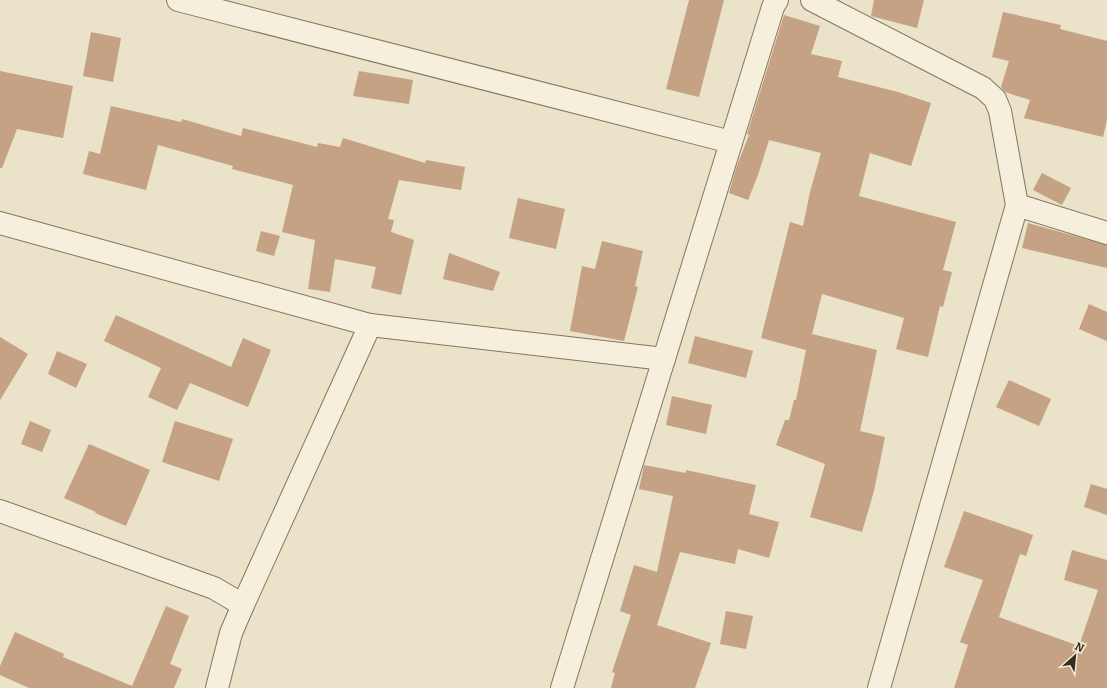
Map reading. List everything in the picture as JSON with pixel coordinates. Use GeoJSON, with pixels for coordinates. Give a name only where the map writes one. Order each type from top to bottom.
{"type":"FeatureCollection","features":[{"type":"Feature","properties":{"kind":"street"},"geometry":{"type":"LineString","coordinates":[[178,0],[731,142]]}},
{"type":"Feature","properties":{"kind":"street"},"geometry":{"type":"LineString","coordinates":[[562,688],[773,7],[777,0]]}},
{"type":"Feature","properties":{"kind":"street"},"geometry":{"type":"LineString","coordinates":[[812,0],[983,88],[996,99],[1000,111],[1016,205],[879,688]]}},
{"type":"Feature","properties":{"kind":"street"},"geometry":{"type":"LineString","coordinates":[[1016,205],[1107,233]]}},
{"type":"Feature","properties":{"kind":"street"},"geometry":{"type":"LineString","coordinates":[[0,223],[370,325],[664,359]]}},
{"type":"Feature","properties":{"kind":"street"},"geometry":{"type":"LineString","coordinates":[[217,688],[231,633],[370,325]]}},
{"type":"Feature","properties":{"kind":"street"},"geometry":{"type":"LineString","coordinates":[[0,511],[214,588],[243,605]]}},
{"type":"Feature","properties":{"kind":"building"},"geometry":{"type":"Polygon","coordinates":[[[689,0],[724,0],[699,97],[666,89],[689,0]]]}},
{"type":"Feature","properties":{"kind":"building"},"geometry":{"type":"Polygon","coordinates":[[[874,0],[924,0],[917,28],[871,16],[874,0]]]}},
{"type":"Feature","properties":{"kind":"building"},"geometry":{"type":"Polygon","coordinates":[[[1003,12],[1061,25],[1060,29],[1107,41],[1107,120],[1103,137],[1024,118],[1030,100],[1005,92],[1001,87],[1009,61],[992,57],[1003,12]]]}},
{"type":"Feature","properties":{"kind":"building"},"geometry":{"type":"Polygon","coordinates":[[[784,15],[820,26],[811,54],[842,61],[838,77],[898,92],[931,103],[911,166],[870,153],[859,196],[956,222],[943,270],[952,272],[943,307],[940,306],[928,357],[896,349],[904,318],[822,294],[812,334],[877,350],[860,431],[885,437],[874,491],[862,532],[810,517],[825,464],[776,445],[785,420],[789,420],[794,400],[796,400],[806,350],[761,338],[790,222],[803,226],[810,192],[821,153],[769,140],[748,200],[729,193],[736,168],[749,135],[747,134],[784,15]]]}},
{"type":"Feature","properties":{"kind":"building"},"geometry":{"type":"Polygon","coordinates":[[[91,32],[121,38],[113,82],[83,76],[91,32]]]}},
{"type":"Feature","properties":{"kind":"building"},"geometry":{"type":"Polygon","coordinates":[[[0,71],[73,86],[63,138],[17,129],[2,168],[0,168],[0,71]]]}},
{"type":"Feature","properties":{"kind":"building"},"geometry":{"type":"Polygon","coordinates":[[[359,71],[413,80],[409,104],[353,96],[359,71]]]}},
{"type":"Feature","properties":{"kind":"building"},"geometry":{"type":"Polygon","coordinates":[[[111,106],[181,122],[182,119],[241,136],[243,128],[317,147],[318,143],[340,147],[343,138],[425,163],[426,160],[465,167],[461,190],[399,180],[388,219],[394,220],[391,232],[414,240],[401,295],[371,288],[376,267],[335,259],[330,292],[308,289],[315,240],[282,232],[293,185],[232,169],[233,166],[158,145],[146,190],[83,174],[89,151],[100,154],[111,106]]]}},
{"type":"Feature","properties":{"kind":"building"},"geometry":{"type":"Polygon","coordinates":[[[1042,173],[1071,188],[1062,205],[1033,190],[1042,173]]]}},
{"type":"Feature","properties":{"kind":"building"},"geometry":{"type":"Polygon","coordinates":[[[518,198],[565,209],[556,249],[509,238],[518,198]]]}},
{"type":"Feature","properties":{"kind":"building"},"geometry":{"type":"Polygon","coordinates":[[[1028,223],[1107,245],[1107,268],[1022,248],[1028,223]]]}},
{"type":"Feature","properties":{"kind":"building"},"geometry":{"type":"Polygon","coordinates":[[[261,231],[280,236],[274,256],[256,251],[261,231]]]}},
{"type":"Feature","properties":{"kind":"building"},"geometry":{"type":"Polygon","coordinates":[[[602,241],[643,251],[635,286],[638,287],[624,341],[570,331],[582,266],[595,269],[602,241]]]}},
{"type":"Feature","properties":{"kind":"building"},"geometry":{"type":"Polygon","coordinates":[[[449,253],[500,272],[493,291],[443,279],[449,253]]]}},
{"type":"Feature","properties":{"kind":"building"},"geometry":{"type":"Polygon","coordinates":[[[1089,304],[1107,312],[1107,341],[1079,329],[1089,304]]]}},
{"type":"Feature","properties":{"kind":"building"},"geometry":{"type":"Polygon","coordinates":[[[116,315],[231,367],[243,338],[271,350],[248,407],[190,383],[177,410],[148,397],[161,368],[104,341],[116,315]]]}},
{"type":"Feature","properties":{"kind":"building"},"geometry":{"type":"Polygon","coordinates":[[[695,336],[753,351],[746,378],[688,363],[695,336]]]}},
{"type":"Feature","properties":{"kind":"building"},"geometry":{"type":"Polygon","coordinates":[[[0,337],[28,354],[0,400],[0,337]]]}},
{"type":"Feature","properties":{"kind":"building"},"geometry":{"type":"Polygon","coordinates":[[[57,351],[87,364],[76,388],[48,374],[57,351]]]}},
{"type":"Feature","properties":{"kind":"building"},"geometry":{"type":"Polygon","coordinates":[[[1009,380],[1051,399],[1039,426],[996,407],[1009,380]]]}},
{"type":"Feature","properties":{"kind":"building"},"geometry":{"type":"Polygon","coordinates":[[[672,396],[712,405],[706,434],[666,425],[672,396]]]}},
{"type":"Feature","properties":{"kind":"building"},"geometry":{"type":"Polygon","coordinates":[[[30,421],[51,430],[42,452],[21,444],[30,421]]]}},
{"type":"Feature","properties":{"kind":"building"},"geometry":{"type":"Polygon","coordinates":[[[175,421],[233,439],[219,481],[162,462],[175,421]]]}},
{"type":"Feature","properties":{"kind":"building"},"geometry":{"type":"Polygon","coordinates":[[[89,444],[150,470],[126,526],[64,498],[89,444]]]}},
{"type":"Feature","properties":{"kind":"building"},"geometry":{"type":"Polygon","coordinates":[[[644,465],[686,473],[686,470],[756,485],[749,514],[779,522],[769,558],[738,549],[735,564],[680,552],[657,625],[711,643],[695,688],[611,688],[615,673],[612,672],[631,615],[620,611],[634,565],[657,572],[673,496],[639,489],[644,465]]]}},
{"type":"Feature","properties":{"kind":"building"},"geometry":{"type":"Polygon","coordinates":[[[1091,484],[1107,489],[1107,515],[1084,507],[1091,484]]]}},
{"type":"Feature","properties":{"kind":"building"},"geometry":{"type":"Polygon","coordinates":[[[964,511],[1033,535],[1026,556],[1020,554],[999,617],[1079,646],[1098,590],[1064,580],[1072,550],[1107,560],[1107,688],[954,688],[968,645],[960,642],[983,580],[944,567],[964,511]]]}},
{"type":"Feature","properties":{"kind":"building"},"geometry":{"type":"Polygon","coordinates":[[[166,606],[189,616],[170,664],[182,669],[174,688],[29,688],[0,675],[0,666],[15,632],[64,654],[63,657],[132,686],[166,606]]]}},
{"type":"Feature","properties":{"kind":"building"},"geometry":{"type":"Polygon","coordinates":[[[726,611],[753,616],[746,649],[720,644],[726,611]]]}}]}
